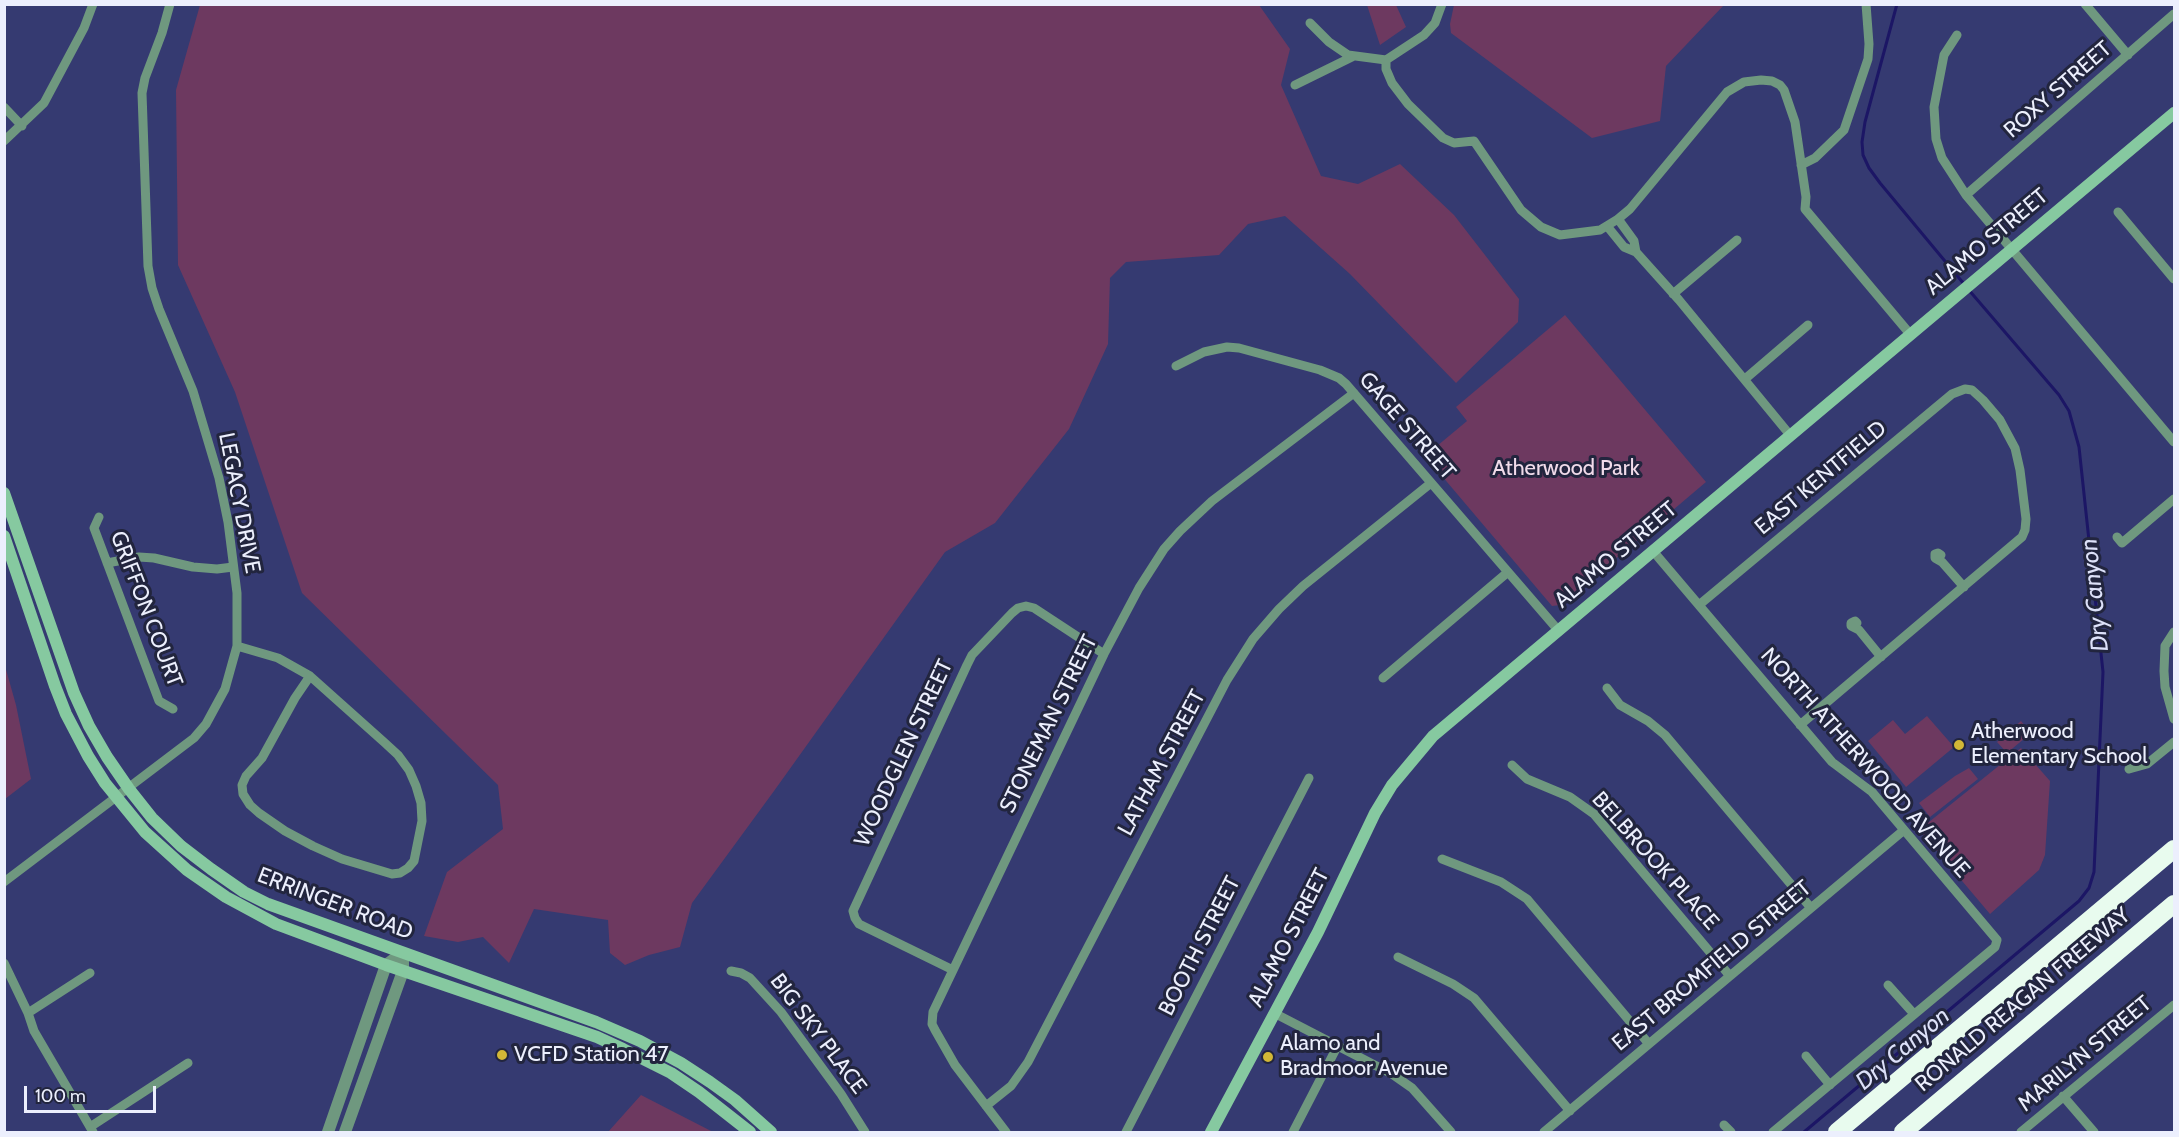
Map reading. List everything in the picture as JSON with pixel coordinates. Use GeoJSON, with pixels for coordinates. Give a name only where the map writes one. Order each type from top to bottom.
{"type":"FeatureCollection","features":[{"type":"Feature","properties":{"kind":"highway","name":"RONALD REAGAN FREEWAY"},"geometry":{"type":"LineString","coordinates":[[1837,1132],[2175,849]]}},
{"type":"Feature","properties":{"kind":"highway","name":"RONALD REAGAN FREEWAY"},"geometry":{"type":"LineString","coordinates":[[1903,1132],[2175,904]]}},
{"type":"Feature","properties":{"kind":"main road","name":"ALAMO STREET"},"geometry":{"type":"LineString","coordinates":[[1211,1132],[1318,932],[1376,813],[1392,785],[1432,736],[2175,113]]}},
{"type":"Feature","properties":{"kind":"main road","name":"ERRINGER ROAD"},"geometry":{"type":"LineString","coordinates":[[4,493],[74,693],[106,757],[152,818],[181,846],[244,892],[304,918],[596,1022],[640,1041],[710,1082],[735,1100],[771,1132]]}},
{"type":"Feature","properties":{"kind":"main road","name":"ERRINGER ROAD"},"geometry":{"type":"LineString","coordinates":[[4,536],[66,714],[88,756],[117,798],[165,851],[226,897],[276,924],[403,971],[597,1037],[623,1049],[671,1074],[699,1092],[750,1132]]}},
{"type":"Feature","properties":{"kind":"street"},"geometry":{"type":"LineString","coordinates":[[4,141],[38,109],[52,90],[84,28],[93,4]]}},
{"type":"Feature","properties":{"kind":"street","name":"LEGACY DRIVE"},"geometry":{"type":"LineString","coordinates":[[4,882],[180,750],[206,724],[225,689],[237,646],[238,620],[226,511],[208,434],[194,391],[159,309],[148,266],[142,93],[170,4]]}},
{"type":"Feature","properties":{"kind":"street"},"geometry":{"type":"LineString","coordinates":[[1310,23],[1329,42],[1348,55],[1386,60],[1424,35],[1435,22],[1442,4]]}},
{"type":"Feature","properties":{"kind":"street"},"geometry":{"type":"LineString","coordinates":[[1801,165],[1815,158],[1844,130],[1868,59],[1866,4]]}},
{"type":"Feature","properties":{"kind":"street"},"geometry":{"type":"LineString","coordinates":[[2085,4],[2128,55]]}},
{"type":"Feature","properties":{"kind":"street","name":"ROXY STREET"},"geometry":{"type":"LineString","coordinates":[[1966,195],[2175,14]]}},
{"type":"Feature","properties":{"kind":"street"},"geometry":{"type":"LineString","coordinates":[[1957,35],[1944,56],[1936,92],[1933,120],[1942,158],[1966,195],[2011,250],[2175,442]]}},
{"type":"Feature","properties":{"kind":"street"},"geometry":{"type":"LineString","coordinates":[[1295,86],[1354,56]]}},
{"type":"Feature","properties":{"kind":"street"},"geometry":{"type":"LineString","coordinates":[[1386,60],[1386,69],[1392,83],[1408,104],[1443,138],[1454,143],[1474,141],[1521,210],[1541,227],[1560,235],[1600,230],[1630,209],[1727,92],[1744,82],[1761,80],[1772,81],[1780,85],[1784,90],[1795,122],[1805,209],[1910,334]]}},
{"type":"Feature","properties":{"kind":"street"},"geometry":{"type":"LineString","coordinates":[[4,107],[21,126]]}},
{"type":"Feature","properties":{"kind":"street"},"geometry":{"type":"LineString","coordinates":[[2118,212],[2175,279]]}},
{"type":"Feature","properties":{"kind":"street"},"geometry":{"type":"LineString","coordinates":[[1618,219],[1634,241],[1636,252]]}},
{"type":"Feature","properties":{"kind":"street"},"geometry":{"type":"LineString","coordinates":[[1607,225],[1624,247],[1636,252],[1673,294],[1790,435]]}},
{"type":"Feature","properties":{"kind":"street"},"geometry":{"type":"LineString","coordinates":[[1673,294],[1737,240]]}},
{"type":"Feature","properties":{"kind":"street"},"geometry":{"type":"LineString","coordinates":[[1745,379],[1808,325]]}},
{"type":"Feature","properties":{"kind":"street","name":"GAGE STREET"},"geometry":{"type":"LineString","coordinates":[[1176,366],[1215,348],[1239,348],[1330,373],[1346,384],[1558,630]]}},
{"type":"Feature","properties":{"kind":"street","name":"EAST KENTFIELD"},"geometry":{"type":"LineString","coordinates":[[1700,605],[1952,394],[1965,389],[1972,390],[2000,420],[2015,448],[2026,519],[2025,530],[2017,543],[1964,587]]}},
{"type":"Feature","properties":{"kind":"street","name":"STONEMAN STREET"},"geometry":{"type":"LineString","coordinates":[[1006,1132],[955,1065],[932,1024],[933,1012],[1104,654],[1138,588],[1164,549],[1212,501],[1354,393]]}},
{"type":"Feature","properties":{"kind":"street","name":"LATHAM STREET"},"geometry":{"type":"LineString","coordinates":[[986,1106],[1011,1086],[1028,1062],[1227,680],[1253,639],[1303,586],[1431,483]]}},
{"type":"Feature","properties":{"kind":"street"},"geometry":{"type":"LineString","coordinates":[[2117,537],[2122,543],[2175,499]]}},
{"type":"Feature","properties":{"kind":"street","name":"GRIFFON COURT"},"geometry":{"type":"LineString","coordinates":[[99,517],[94,528],[159,701],[172,709]]}},
{"type":"Feature","properties":{"kind":"street","name":"NORTH ATHERWOOD AVENUE"},"geometry":{"type":"LineString","coordinates":[[1653,551],[1832,762],[1872,792],[1997,940],[1995,947],[1914,1014]]}},
{"type":"Feature","properties":{"kind":"street"},"geometry":{"type":"LineString","coordinates":[[1800,725],[1964,587],[1942,562],[1935,558],[1935,554],[1941,555]]}},
{"type":"Feature","properties":{"kind":"street"},"geometry":{"type":"LineString","coordinates":[[107,563],[139,557],[193,567],[233,567]]}},
{"type":"Feature","properties":{"kind":"street"},"geometry":{"type":"LineString","coordinates":[[1383,678],[1508,572]]}},
{"type":"Feature","properties":{"kind":"street","name":"WOODGLEN STREET"},"geometry":{"type":"LineString","coordinates":[[953,970],[859,924],[853,911],[967,665],[972,655],[1012,613],[1026,606],[1034,608],[1104,654]]}},
{"type":"Feature","properties":{"kind":"street"},"geometry":{"type":"LineString","coordinates":[[1857,623],[1855,621],[1851,623],[1851,626],[1859,630],[1881,657]]}},
{"type":"Feature","properties":{"kind":"street"},"geometry":{"type":"LineString","coordinates":[[2175,632],[2165,646],[2164,671],[2165,687],[2175,719]]}},
{"type":"Feature","properties":{"kind":"street"},"geometry":{"type":"LineString","coordinates":[[237,646],[278,658],[310,676],[398,755],[409,770],[416,786],[421,812],[420,839],[414,861],[400,873],[392,874],[382,871],[313,846],[285,831],[259,813],[243,794],[242,785],[246,776],[262,758],[286,713],[310,676]]}},
{"type":"Feature","properties":{"kind":"street"},"geometry":{"type":"LineString","coordinates":[[1607,688],[1620,705],[1648,721],[1665,735],[1811,908]]}},
{"type":"Feature","properties":{"kind":"street"},"geometry":{"type":"LineString","coordinates":[[2128,769],[2147,764],[2175,742]]}},
{"type":"Feature","properties":{"kind":"street","name":"BELBROOK PLACE"},"geometry":{"type":"LineString","coordinates":[[1512,765],[1527,778],[1570,797],[1593,814],[1730,976]]}},
{"type":"Feature","properties":{"kind":"street","name":"BOOTH STREET"},"geometry":{"type":"LineString","coordinates":[[1126,1132],[1309,778]]}},
{"type":"Feature","properties":{"kind":"street","name":"EAST BROMFIELD STREET"},"geometry":{"type":"LineString","coordinates":[[1545,1132],[1904,830]]}},
{"type":"Feature","properties":{"kind":"street"},"geometry":{"type":"LineString","coordinates":[[1442,859],[1501,882],[1527,899],[1649,1044]]}},
{"type":"Feature","properties":{"kind":"street"},"geometry":{"type":"LineString","coordinates":[[328,1132],[386,965],[402,953]]}},
{"type":"Feature","properties":{"kind":"street"},"geometry":{"type":"LineString","coordinates":[[345,1132],[403,971],[402,953]]}},
{"type":"Feature","properties":{"kind":"street"},"geometry":{"type":"LineString","coordinates":[[1398,957],[1453,984],[1474,998],[1570,1111]]}},
{"type":"Feature","properties":{"kind":"street"},"geometry":{"type":"LineString","coordinates":[[4,963],[34,1031],[92,1130],[188,1063]]}},
{"type":"Feature","properties":{"kind":"street","name":"BIG SKY PLACE"},"geometry":{"type":"LineString","coordinates":[[731,971],[750,978],[781,1012],[841,1094],[865,1132]]}},
{"type":"Feature","properties":{"kind":"street"},"geometry":{"type":"LineString","coordinates":[[28,1013],[90,973]]}},
{"type":"Feature","properties":{"kind":"street"},"geometry":{"type":"LineString","coordinates":[[1773,1132],[1914,1014],[1888,985]]}},
{"type":"Feature","properties":{"kind":"street","name":"MARILYN STREET"},"geometry":{"type":"LineString","coordinates":[[2021,1132],[2175,1005]]}},
{"type":"Feature","properties":{"kind":"street"},"geometry":{"type":"LineString","coordinates":[[1274,1013],[1392,1074],[1412,1088],[1451,1132]]}},
{"type":"Feature","properties":{"kind":"street"},"geometry":{"type":"LineString","coordinates":[[1293,1132],[1338,1045]]}},
{"type":"Feature","properties":{"kind":"street"},"geometry":{"type":"LineString","coordinates":[[1806,1056],[1830,1085]]}},
{"type":"Feature","properties":{"kind":"street"},"geometry":{"type":"LineString","coordinates":[[2063,1096],[2094,1132]]}},
{"type":"Feature","properties":{"kind":"green space"},"geometry":{"type":"Polygon","coordinates":[[[1454,4],[1724,5],[1666,66],[1660,121],[1592,138],[1451,33],[1450,24],[1454,4]]]}},
{"type":"Feature","properties":{"kind":"green space"},"geometry":{"type":"Polygon","coordinates":[[[200,5],[1259,5],[1290,49],[1281,85],[1321,176],[1358,184],[1400,164],[1454,215],[1519,299],[1518,322],[1456,383],[1350,274],[1285,216],[1248,224],[1219,255],[1126,262],[1110,278],[1108,344],[1069,429],[995,523],[945,552],[692,903],[680,947],[649,955],[625,965],[610,953],[608,920],[534,909],[509,963],[483,937],[458,942],[424,936],[447,872],[503,829],[498,785],[302,593],[235,392],[178,265],[176,90],[200,5]]]}},
{"type":"Feature","properties":{"kind":"green space"},"geometry":{"type":"Polygon","coordinates":[[[1367,5],[1396,5],[1406,27],[1380,45],[1367,5]]]}},
{"type":"Feature","properties":{"kind":"green space","name":"Atherwood Park"},"geometry":{"type":"Polygon","coordinates":[[[1565,315],[1706,482],[1561,605],[1552,606],[1425,456],[1467,421],[1456,407],[1565,315]]]}},
{"type":"Feature","properties":{"kind":"green space"},"geometry":{"type":"Polygon","coordinates":[[[5,666],[16,705],[31,779],[5,799],[5,666]]]}},
{"type":"Feature","properties":{"kind":"green space"},"geometry":{"type":"Polygon","coordinates":[[[1927,716],[1954,747],[1906,787],[1868,741],[1893,720],[1905,734],[1927,716]]]}},
{"type":"Feature","properties":{"kind":"green space"},"geometry":{"type":"Polygon","coordinates":[[[2021,721],[2031,733],[2007,753],[1997,742],[2021,721]]]}},
{"type":"Feature","properties":{"kind":"green space"},"geometry":{"type":"Polygon","coordinates":[[[2021,748],[2050,781],[2045,855],[2039,870],[1990,914],[1919,830],[2021,748]]]}},
{"type":"Feature","properties":{"kind":"green space"},"geometry":{"type":"Polygon","coordinates":[[[1969,768],[1978,779],[1930,817],[1919,803],[1969,768]]]}},
{"type":"Feature","properties":{"kind":"green space"},"geometry":{"type":"Polygon","coordinates":[[[641,1095],[713,1132],[608,1132],[641,1095]]]}},
{"type":"Feature","properties":{"kind":"waterway","name":"Dry Canyon"},"geometry":{"type":"LineString","coordinates":[[1897,4],[1865,122],[1863,155],[1880,183],[1964,284]]}},
{"type":"Feature","properties":{"kind":"waterway","name":"Dry Canyon"},"geometry":{"type":"LineString","coordinates":[[1804,1132],[2079,901],[2089,888],[2094,872],[2103,672],[2079,447],[2069,411],[2059,395],[1968,289]]}},
{"type":"Feature","properties":{"kind":"place","name":"Atherwood Elementary School"},"geometry":{"type":"Point","coordinates":[1959,745]}},
{"type":"Feature","properties":{"kind":"place","name":"VCFD Station 47"},"geometry":{"type":"Point","coordinates":[502,1055]}},
{"type":"Feature","properties":{"kind":"place","name":"Alamo and Bradmoor Avenue"},"geometry":{"type":"Point","coordinates":[1268,1057]}}]}
